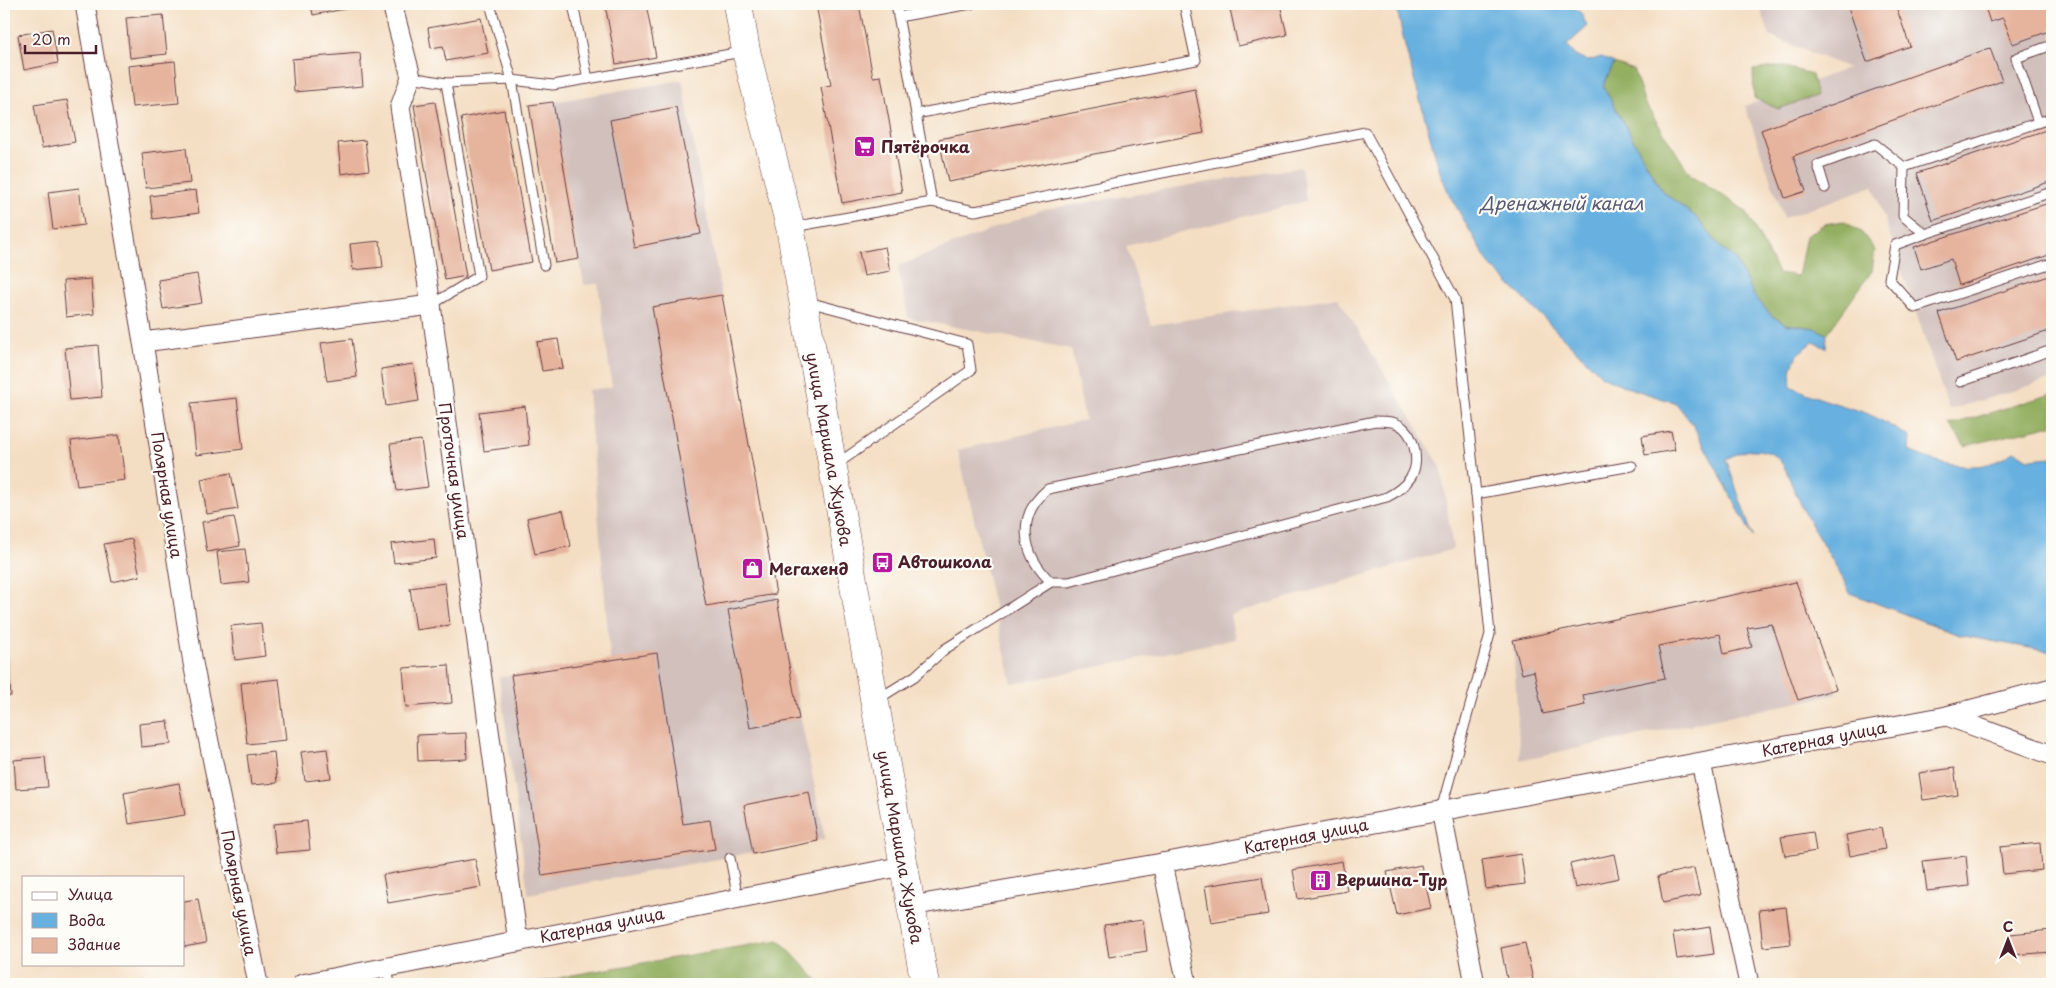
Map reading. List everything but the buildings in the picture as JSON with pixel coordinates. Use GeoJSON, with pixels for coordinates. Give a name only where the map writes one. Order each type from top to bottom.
{"type":"FeatureCollection","features":[{"type":"Feature","properties":{"kind":"main road","name":"улица Маршала Жукова"},"geometry":{"type":"LineString","coordinates":[[738,4],[746,52],[790,227],[925,984]]}},
{"type":"Feature","properties":{"kind":"street","name":"Полярная улица"},"geometry":{"type":"LineString","coordinates":[[85,4],[144,342],[192,663],[258,984]]}},
{"type":"Feature","properties":{"kind":"street"},"geometry":{"type":"LineString","coordinates":[[392,4],[411,77]]}},
{"type":"Feature","properties":{"kind":"street","name":"Проточная улица"},"geometry":{"type":"LineString","coordinates":[[411,77],[400,108],[432,305],[518,942]]}},
{"type":"Feature","properties":{"kind":"street"},"geometry":{"type":"LineString","coordinates":[[144,342],[432,305]]}},
{"type":"Feature","properties":{"kind":"street","name":"Катерная улица"},"geometry":{"type":"LineString","coordinates":[[911,906],[1162,863],[1947,716],[2052,688]]}},
{"type":"Feature","properties":{"kind":"street"},"geometry":{"type":"LineString","coordinates":[[1947,716],[2052,755]]}},
{"type":"Feature","properties":{"kind":"street"},"geometry":{"type":"LineString","coordinates":[[1701,762],[1749,984]]}},
{"type":"Feature","properties":{"kind":"street"},"geometry":{"type":"LineString","coordinates":[[1441,810],[1475,984]]}},
{"type":"Feature","properties":{"kind":"street"},"geometry":{"type":"LineString","coordinates":[[1162,863],[1187,984]]}},
{"type":"Feature","properties":{"kind":"street","name":"Катерная улица"},"geometry":{"type":"LineString","coordinates":[[302,984],[389,976],[518,942],[903,866]]}},
{"type":"Feature","properties":{"kind":"lane"},"geometry":{"type":"LineString","coordinates":[[490,4],[512,80],[544,265]]}},
{"type":"Feature","properties":{"kind":"lane"},"geometry":{"type":"LineString","coordinates":[[573,4],[588,79]]}},
{"type":"Feature","properties":{"kind":"lane"},"geometry":{"type":"LineString","coordinates":[[896,4],[932,202]]}},
{"type":"Feature","properties":{"kind":"lane"},"geometry":{"type":"LineString","coordinates":[[898,17],[971,4]]}},
{"type":"Feature","properties":{"kind":"lane"},"geometry":{"type":"LineString","coordinates":[[916,114],[1196,60],[1184,4]]}},
{"type":"Feature","properties":{"kind":"lane"},"geometry":{"type":"LineString","coordinates":[[2038,122],[2016,58],[2052,45]]}},
{"type":"Feature","properties":{"kind":"lane"},"geometry":{"type":"LineString","coordinates":[[411,77],[446,83],[512,80],[553,85],[746,52]]}},
{"type":"Feature","properties":{"kind":"lane"},"geometry":{"type":"LineString","coordinates":[[432,305],[479,276],[446,83]]}},
{"type":"Feature","properties":{"kind":"lane"},"geometry":{"type":"LineString","coordinates":[[1904,167],[2052,118]]}},
{"type":"Feature","properties":{"kind":"lane"},"geometry":{"type":"LineString","coordinates":[[790,227],[932,202],[975,211],[1365,132],[1455,299],[1490,634],[1441,810]]}},
{"type":"Feature","properties":{"kind":"lane"},"geometry":{"type":"LineString","coordinates":[[1825,188],[1818,165],[1875,144],[1904,167]]}},
{"type":"Feature","properties":{"kind":"lane"},"geometry":{"type":"LineString","coordinates":[[1904,167],[1903,216],[1925,234]]}},
{"type":"Feature","properties":{"kind":"lane"},"geometry":{"type":"LineString","coordinates":[[2052,192],[1895,245],[1889,279],[1914,308],[2052,263]]}},
{"type":"Feature","properties":{"kind":"lane"},"geometry":{"type":"LineString","coordinates":[[803,301],[967,344],[971,370],[832,467]]}},
{"type":"Feature","properties":{"kind":"lane"},"geometry":{"type":"LineString","coordinates":[[1960,382],[2052,350]]}},
{"type":"Feature","properties":{"kind":"lane"},"geometry":{"type":"LineString","coordinates":[[874,702],[914,676],[945,649],[1051,582],[1069,582],[1387,497],[1400,490],[1412,475],[1415,459],[1414,444],[1406,431],[1395,423],[1375,421],[1048,489],[1035,500],[1027,520],[1026,540],[1039,570],[1051,582]]}},
{"type":"Feature","properties":{"kind":"lane"},"geometry":{"type":"LineString","coordinates":[[1476,494],[1632,466]]}},
{"type":"Feature","properties":{"kind":"lane"},"geometry":{"type":"LineString","coordinates":[[730,858],[738,899]]}},
{"type":"Feature","properties":{"kind":"shaded area"},"geometry":{"type":"Polygon","coordinates":[[[1759,4],[2052,4],[2052,379],[1949,410],[1873,186],[1784,218],[1745,106],[1849,68],[1770,36],[1759,4]]]}},
{"type":"Feature","properties":{"kind":"shaded area"},"geometry":{"type":"Polygon","coordinates":[[[682,80],[776,594],[825,839],[528,894],[499,677],[610,660],[588,390],[612,387],[598,284],[584,285],[553,102],[682,80]]]}},
{"type":"Feature","properties":{"kind":"shaded area"},"geometry":{"type":"Polygon","coordinates":[[[1301,167],[1306,201],[1126,246],[1151,325],[1338,297],[1441,467],[1453,549],[1230,615],[1235,639],[1012,684],[958,450],[1085,420],[1071,349],[908,318],[898,266],[1041,210],[1301,167]]]}},
{"type":"Feature","properties":{"kind":"shaded area"},"geometry":{"type":"Polygon","coordinates":[[[1796,582],[1837,694],[1520,760],[1513,640],[1796,582]]]}},
{"type":"Feature","properties":{"kind":"green space"},"geometry":{"type":"Polygon","coordinates":[[[1614,63],[1634,70],[1644,102],[1690,174],[1746,211],[1778,273],[1798,276],[1806,236],[1824,224],[1844,221],[1862,233],[1875,250],[1872,271],[1827,334],[1814,328],[1785,324],[1772,316],[1754,296],[1734,257],[1722,249],[1697,218],[1662,191],[1603,86],[1614,63]]]}},
{"type":"Feature","properties":{"kind":"green space"},"geometry":{"type":"Polygon","coordinates":[[[1781,66],[1812,74],[1816,96],[1778,109],[1754,98],[1753,70],[1781,66]]]}},
{"type":"Feature","properties":{"kind":"green space"},"geometry":{"type":"Polygon","coordinates":[[[2052,394],[2052,425],[1965,446],[1950,425],[2052,394]]]}},
{"type":"Feature","properties":{"kind":"green space"},"geometry":{"type":"Polygon","coordinates":[[[779,940],[821,984],[534,984],[572,975],[779,940]]]}},
{"type":"Feature","properties":{"kind":"water","name":"Дренажный канал"},"geometry":{"type":"Polygon","coordinates":[[[1396,4],[1571,5],[1582,14],[1587,27],[1567,45],[1575,55],[1588,61],[1602,57],[1614,63],[1603,86],[1662,191],[1697,218],[1722,249],[1734,257],[1754,296],[1772,316],[1785,324],[1814,328],[1827,334],[1826,348],[1814,342],[1798,355],[1792,366],[1791,386],[1815,397],[1864,412],[1877,418],[1910,437],[1909,451],[1935,461],[1963,466],[1976,466],[2002,459],[2014,451],[2029,459],[2052,457],[2052,652],[1959,635],[1850,593],[1800,503],[1780,460],[1772,454],[1760,450],[1743,452],[1726,459],[1753,537],[1693,425],[1676,403],[1626,387],[1602,376],[1489,264],[1450,196],[1440,172],[1405,46],[1396,4]]]}},
{"type":"Feature","properties":{"kind":"place","name":"Пятёрочка"},"geometry":{"type":"Point","coordinates":[865,147]}},
{"type":"Feature","properties":{"kind":"place","name":"Автошкола"},"geometry":{"type":"Point","coordinates":[882,562]}},
{"type":"Feature","properties":{"kind":"place","name":"Мегахенд"},"geometry":{"type":"Point","coordinates":[753,569]}},
{"type":"Feature","properties":{"kind":"place","name":"Вершина-Тур"},"geometry":{"type":"Point","coordinates":[1320,880]}}]}
